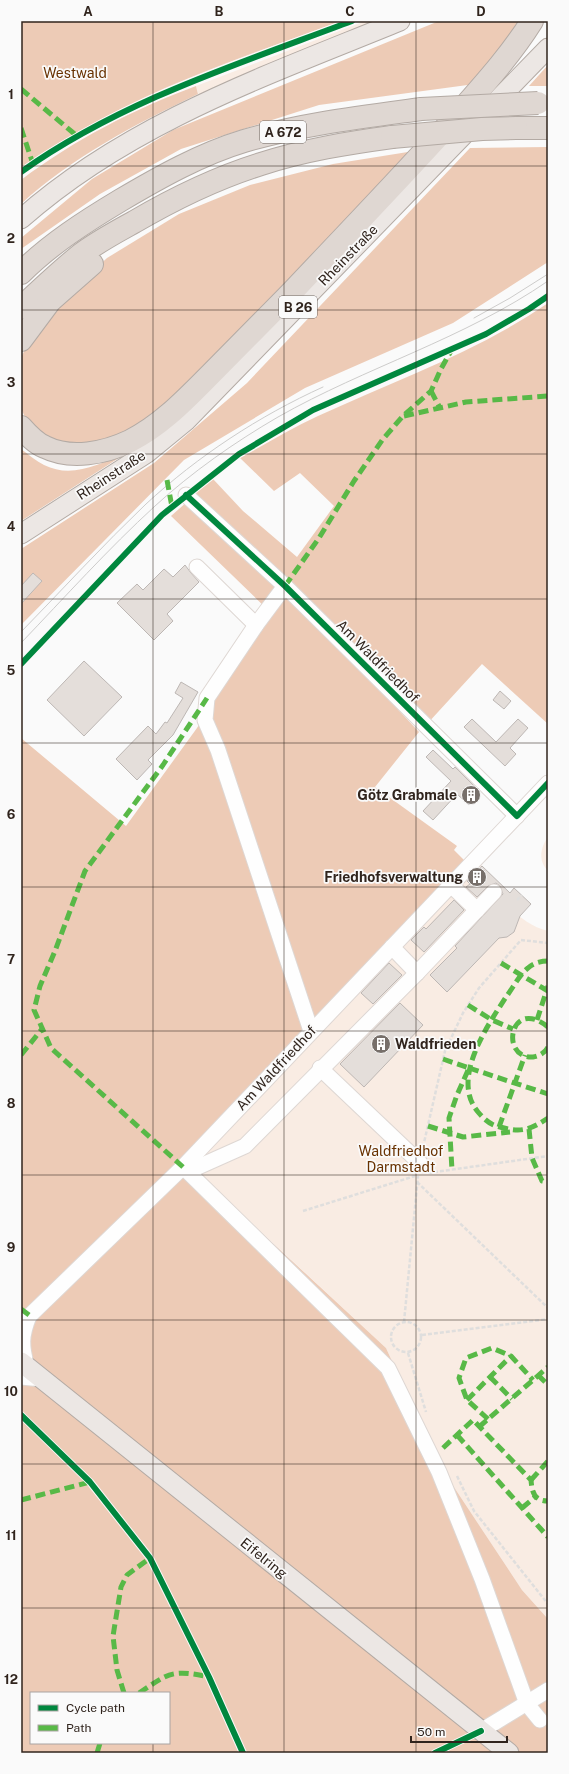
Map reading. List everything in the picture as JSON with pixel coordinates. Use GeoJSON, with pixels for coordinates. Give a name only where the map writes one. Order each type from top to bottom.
{"type":"FeatureCollection","features":[{"type":"Feature","properties":{"kind":"highway"},"geometry":{"type":"LineString","coordinates":[[21,427],[32,439],[45,447],[62,453],[82,455],[105,450],[129,442],[149,430],[169,415],[258,327],[406,172],[496,71],[522,37],[532,21]]}},
{"type":"Feature","properties":{"kind":"highway","name":"A 672"},"geometry":{"type":"LineString","coordinates":[[21,273],[60,240],[101,212],[153,181],[198,159],[244,141],[351,118],[421,109],[543,102]]}},
{"type":"Feature","properties":{"kind":"highway","name":"A 672"},"geometry":{"type":"LineString","coordinates":[[21,308],[50,279],[104,239],[207,183],[260,164],[294,154],[343,144],[392,137],[516,128],[548,128]]}},
{"type":"Feature","properties":{"kind":"highway"},"geometry":{"type":"LineString","coordinates":[[21,340],[50,301],[102,255],[207,183]]}},
{"type":"Feature","properties":{"kind":"main road"},"geometry":{"type":"LineString","coordinates":[[21,219],[42,200],[78,174],[140,135],[176,116],[277,70],[400,21]]}},
{"type":"Feature","properties":{"kind":"main road","name":"Rheinstraße"},"geometry":{"type":"LineString","coordinates":[[21,534],[147,453],[186,421],[548,48]]}},
{"type":"Feature","properties":{"kind":"main road","name":"Eifelring"},"geometry":{"type":"LineString","coordinates":[[23,1369],[42,1379],[509,1753]]}},
{"type":"Feature","properties":{"kind":"street","name":"Am Waldfriedhof"},"geometry":{"type":"LineString","coordinates":[[186,495],[285,586],[517,816]]}},
{"type":"Feature","properties":{"kind":"street"},"geometry":{"type":"LineString","coordinates":[[197,567],[256,625]]}},
{"type":"Feature","properties":{"kind":"street"},"geometry":{"type":"LineString","coordinates":[[285,586],[256,625],[207,698],[205,720],[218,750],[311,1031]]}},
{"type":"Feature","properties":{"kind":"street","name":"Am Waldfriedhof"},"geometry":{"type":"LineString","coordinates":[[23,1369],[22,1338],[24,1318],[183,1167],[548,783]]}},
{"type":"Feature","properties":{"kind":"street"},"geometry":{"type":"LineString","coordinates":[[451,885],[477,910]]}},
{"type":"Feature","properties":{"kind":"street"},"geometry":{"type":"LineString","coordinates":[[183,1167],[198,1167],[245,1146],[320,1068],[417,973],[494,892]]}},
{"type":"Feature","properties":{"kind":"street"},"geometry":{"type":"LineString","coordinates":[[392,947],[417,973]]}},
{"type":"Feature","properties":{"kind":"street"},"geometry":{"type":"LineString","coordinates":[[320,1068],[419,1169]]}},
{"type":"Feature","properties":{"kind":"street"},"geometry":{"type":"LineString","coordinates":[[183,1167],[388,1368],[439,1472],[482,1579],[527,1704],[540,1720]]}},
{"type":"Feature","properties":{"kind":"street"},"geometry":{"type":"LineString","coordinates":[[481,1731],[548,1690]]}},
{"type":"Feature","properties":{"kind":"path"},"geometry":{"type":"LineString","coordinates":[[517,900],[522,895]]}},
{"type":"Feature","properties":{"kind":"path"},"geometry":{"type":"LineString","coordinates":[[404,1322],[417,1182],[445,1051],[463,1013],[479,988],[521,940],[548,943]]}},
{"type":"Feature","properties":{"kind":"path"},"geometry":{"type":"LineString","coordinates":[[303,1211],[419,1169],[548,1156]]}},
{"type":"Feature","properties":{"kind":"path"},"geometry":{"type":"LineString","coordinates":[[417,1182],[548,1308]]}},
{"type":"Feature","properties":{"kind":"path"},"geometry":{"type":"LineString","coordinates":[[422,1335],[548,1319]]}},
{"type":"Feature","properties":{"kind":"path"},"geometry":{"type":"LineString","coordinates":[[404,1322],[413,1324],[422,1335],[420,1345],[408,1353],[399,1351],[395,1348],[391,1340],[392,1330],[404,1322]]}},
{"type":"Feature","properties":{"kind":"path"},"geometry":{"type":"LineString","coordinates":[[408,1353],[427,1416]]}},
{"type":"Feature","properties":{"kind":"path"},"geometry":{"type":"LineString","coordinates":[[453,1469],[474,1511],[548,1604]]}},
{"type":"Feature","properties":{"kind":"green space","name":"Westwald"},"geometry":{"type":"Polygon","coordinates":[[[21,21],[341,21],[208,70],[143,98],[65,139],[21,168],[21,21]]]}},
{"type":"Feature","properties":{"kind":"green space"},"geometry":{"type":"Polygon","coordinates":[[[365,21],[380,21],[199,96],[196,86],[365,21]]]}},
{"type":"Feature","properties":{"kind":"green space"},"geometry":{"type":"Polygon","coordinates":[[[439,21],[521,21],[475,84],[319,105],[181,149],[100,194],[21,249],[21,238],[92,179],[173,130],[439,21]]]}},
{"type":"Feature","properties":{"kind":"green space"},"geometry":{"type":"Polygon","coordinates":[[[548,65],[548,86],[529,86],[548,65]]]}},
{"type":"Feature","properties":{"kind":"green space"},"geometry":{"type":"Polygon","coordinates":[[[196,86],[198,94],[151,117],[83,156],[61,171],[21,204],[21,180],[41,165],[83,139],[127,115],[196,86]]]}},
{"type":"Feature","properties":{"kind":"green space"},"geometry":{"type":"Polygon","coordinates":[[[548,147],[548,262],[453,323],[305,388],[184,460],[21,625],[21,549],[154,463],[247,383],[470,148],[548,147]]]}},
{"type":"Feature","properties":{"kind":"green space"},"geometry":{"type":"Polygon","coordinates":[[[414,151],[172,404],[130,432],[84,447],[50,442],[27,422],[21,408],[21,358],[30,338],[49,312],[107,258],[179,214],[250,185],[333,164],[414,151]]]}},
{"type":"Feature","properties":{"kind":"green space"},"geometry":{"type":"Polygon","coordinates":[[[548,303],[548,724],[482,664],[427,724],[191,496],[213,479],[243,511],[297,557],[334,506],[300,473],[274,491],[240,458],[318,416],[465,351],[548,303]]]}},
{"type":"Feature","properties":{"kind":"green space"},"geometry":{"type":"Polygon","coordinates":[[[21,449],[44,465],[65,471],[95,466],[125,454],[21,521],[21,449]]]}},
{"type":"Feature","properties":{"kind":"green space"},"geometry":{"type":"Polygon","coordinates":[[[188,501],[285,588],[419,732],[375,787],[457,846],[454,850],[468,864],[182,1159],[386,1348],[440,1466],[522,1590],[548,1619],[548,1753],[21,1753],[21,738],[126,826],[197,728],[268,610],[171,516],[188,501]]]}},
{"type":"Feature","properties":{"kind":"green space"},"geometry":{"type":"Polygon","coordinates":[[[548,837],[548,871],[541,859],[541,854],[545,841],[548,837]]]}},
{"type":"Feature","properties":{"kind":"green space","name":"Waldfriedhof Darmstadt"},"geometry":{"type":"Polygon","coordinates":[[[478,862],[492,876],[485,884],[506,905],[530,924],[548,931],[548,1619],[522,1590],[440,1466],[386,1348],[198,1173],[197,1161],[478,862]]]}},
{"type":"Feature","properties":{"kind":"building"},"geometry":{"type":"Polygon","coordinates":[[[185,565],[199,582],[167,614],[173,621],[154,640],[117,603],[137,584],[143,590],[164,569],[173,577],[185,565]]]}},
{"type":"Feature","properties":{"kind":"building"},"geometry":{"type":"Polygon","coordinates":[[[33,573],[42,581],[21,604],[21,586],[33,573]]]}},
{"type":"Feature","properties":{"kind":"building"},"geometry":{"type":"Polygon","coordinates":[[[84,661],[122,697],[84,736],[47,700],[84,661]]]}},
{"type":"Feature","properties":{"kind":"building"},"geometry":{"type":"Polygon","coordinates":[[[181,682],[198,692],[173,735],[148,760],[152,764],[137,780],[116,759],[148,726],[156,734],[165,722],[167,723],[183,698],[175,693],[181,682]]]}},
{"type":"Feature","properties":{"kind":"building"},"geometry":{"type":"Polygon","coordinates":[[[500,691],[511,701],[504,709],[493,700],[500,691]]]}},
{"type":"Feature","properties":{"kind":"building"},"geometry":{"type":"Polygon","coordinates":[[[472,719],[496,742],[518,719],[528,728],[510,748],[516,754],[505,766],[464,727],[472,719]]]}},
{"type":"Feature","properties":{"kind":"building"},"geometry":{"type":"Polygon","coordinates":[[[433,750],[453,769],[455,767],[480,792],[469,805],[457,794],[433,820],[423,811],[451,781],[426,757],[433,750]]]}},
{"type":"Feature","properties":{"kind":"building"},"geometry":{"type":"Polygon","coordinates":[[[482,866],[510,893],[514,888],[531,904],[520,916],[514,932],[507,937],[499,938],[447,992],[430,975],[457,948],[455,946],[503,894],[500,886],[496,883],[488,886],[477,897],[466,887],[470,884],[467,881],[482,866]]]}},
{"type":"Feature","properties":{"kind":"building"},"geometry":{"type":"Polygon","coordinates":[[[454,900],[464,910],[424,952],[411,940],[424,927],[426,929],[454,900]]]}},
{"type":"Feature","properties":{"kind":"building"},"geometry":{"type":"Polygon","coordinates":[[[389,963],[402,975],[373,1004],[361,993],[389,963]]]}},
{"type":"Feature","properties":{"kind":"building","name":"Waldfrieden"},"geometry":{"type":"Polygon","coordinates":[[[400,1003],[423,1025],[364,1087],[340,1064],[400,1003]]]}},
{"type":"Feature","properties":{"kind":"tram line"},"geometry":{"type":"LineString","coordinates":[[474,318],[510,298],[548,274]]}},
{"type":"Feature","properties":{"kind":"tram line"},"geometry":{"type":"LineString","coordinates":[[21,643],[120,539],[155,506],[199,469],[230,447],[278,417],[311,399],[483,320],[548,281]]}},
{"type":"Feature","properties":{"kind":"tram line"},"geometry":{"type":"LineString","coordinates":[[21,632],[99,551],[166,486],[230,438],[299,398],[323,387]]}},
{"type":"Feature","properties":{"kind":"marked path"},"geometry":{"type":"LineString","coordinates":[[21,89],[77,136]]}},
{"type":"Feature","properties":{"kind":"marked path"},"geometry":{"type":"LineString","coordinates":[[21,128],[33,164]]}},
{"type":"Feature","properties":{"kind":"marked path"},"geometry":{"type":"LineString","coordinates":[[285,586],[319,538],[354,481],[383,439],[403,416],[431,391],[452,349]]}},
{"type":"Feature","properties":{"kind":"marked path"},"geometry":{"type":"LineString","coordinates":[[431,391],[440,408]]}},
{"type":"Feature","properties":{"kind":"marked path"},"geometry":{"type":"LineString","coordinates":[[404,416],[466,402],[548,396]]}},
{"type":"Feature","properties":{"kind":"marked path"},"geometry":{"type":"LineString","coordinates":[[167,480],[172,507]]}},
{"type":"Feature","properties":{"kind":"marked path"},"geometry":{"type":"LineString","coordinates":[[183,1167],[51,1048],[34,1010],[40,986],[55,951],[85,871],[163,765],[207,698]]}},
{"type":"Feature","properties":{"kind":"marked path"},"geometry":{"type":"LineString","coordinates":[[548,961],[543,961],[530,966],[522,974],[506,997],[490,1022],[475,1053],[470,1068],[468,1084],[470,1099],[478,1112],[493,1125],[507,1129],[520,1130],[530,1128],[548,1118]]}},
{"type":"Feature","properties":{"kind":"marked path"},"geometry":{"type":"LineString","coordinates":[[501,963],[548,991]]}},
{"type":"Feature","properties":{"kind":"marked path"},"geometry":{"type":"LineString","coordinates":[[537,1020],[548,986]]}},
{"type":"Feature","properties":{"kind":"marked path"},"geometry":{"type":"LineString","coordinates":[[468,1005],[492,1020],[513,1029]]}},
{"type":"Feature","properties":{"kind":"marked path"},"geometry":{"type":"LineString","coordinates":[[548,1027],[535,1019],[525,1019],[518,1023],[514,1031],[513,1040],[516,1049],[522,1055],[533,1057],[537,1056],[544,1053],[548,1047]]}},
{"type":"Feature","properties":{"kind":"marked path"},"geometry":{"type":"LineString","coordinates":[[21,1055],[42,1029]]}},
{"type":"Feature","properties":{"kind":"marked path"},"geometry":{"type":"LineString","coordinates":[[499,1127],[525,1055]]}},
{"type":"Feature","properties":{"kind":"marked path"},"geometry":{"type":"LineString","coordinates":[[443,1059],[469,1068],[449,1118],[452,1170]]}},
{"type":"Feature","properties":{"kind":"marked path"},"geometry":{"type":"LineString","coordinates":[[469,1068],[548,1094]]}},
{"type":"Feature","properties":{"kind":"marked path"},"geometry":{"type":"LineString","coordinates":[[428,1126],[463,1137],[510,1132]]}},
{"type":"Feature","properties":{"kind":"marked path"},"geometry":{"type":"LineString","coordinates":[[529,1129],[532,1158],[542,1181],[548,1182]]}},
{"type":"Feature","properties":{"kind":"marked path"},"geometry":{"type":"LineString","coordinates":[[21,1309],[29,1315]]}},
{"type":"Feature","properties":{"kind":"marked path"},"geometry":{"type":"LineString","coordinates":[[488,1419],[467,1400],[459,1378],[466,1358],[492,1348],[511,1356],[533,1380]]}},
{"type":"Feature","properties":{"kind":"marked path"},"geometry":{"type":"LineString","coordinates":[[467,1400],[511,1356]]}},
{"type":"Feature","properties":{"kind":"marked path"},"geometry":{"type":"LineString","coordinates":[[479,1427],[548,1367]]}},
{"type":"Feature","properties":{"kind":"marked path"},"geometry":{"type":"LineString","coordinates":[[538,1375],[548,1385]]}},
{"type":"Feature","properties":{"kind":"marked path"},"geometry":{"type":"LineString","coordinates":[[490,1377],[512,1399]]}},
{"type":"Feature","properties":{"kind":"marked path"},"geometry":{"type":"LineString","coordinates":[[443,1448],[473,1420],[531,1480],[533,1492],[537,1498],[543,1501],[548,1501]]}},
{"type":"Feature","properties":{"kind":"marked path"},"geometry":{"type":"LineString","coordinates":[[457,1435],[548,1537]]}},
{"type":"Feature","properties":{"kind":"marked path"},"geometry":{"type":"LineString","coordinates":[[531,1480],[548,1461]]}},
{"type":"Feature","properties":{"kind":"marked path"},"geometry":{"type":"LineString","coordinates":[[21,1500],[90,1482]]}},
{"type":"Feature","properties":{"kind":"marked path"},"geometry":{"type":"LineString","coordinates":[[522,1508],[535,1497]]}},
{"type":"Feature","properties":{"kind":"marked path"},"geometry":{"type":"LineString","coordinates":[[124,1692],[117,1670],[113,1636],[121,1587],[127,1575],[150,1558]]}},
{"type":"Feature","properties":{"kind":"marked path"},"geometry":{"type":"LineString","coordinates":[[140,1692],[171,1674],[187,1673],[209,1677]]}},
{"type":"Feature","properties":{"kind":"marked path"},"geometry":{"type":"LineString","coordinates":[[97,1753],[100,1744]]}},
{"type":"Feature","properties":{"kind":"cycle path"},"geometry":{"type":"LineString","coordinates":[[21,172],[59,147],[99,124],[140,104],[224,69],[352,21]]}},
{"type":"Feature","properties":{"kind":"cycle path"},"geometry":{"type":"LineString","coordinates":[[21,664],[162,515],[239,454],[313,410],[486,334],[548,296]]}},
{"type":"Feature","properties":{"kind":"cycle path"},"geometry":{"type":"LineString","coordinates":[[186,495],[285,586],[517,816],[548,783]]}},
{"type":"Feature","properties":{"kind":"cycle path"},"geometry":{"type":"LineString","coordinates":[[21,1415],[90,1482],[150,1558],[209,1677],[243,1753]]}},
{"type":"Feature","properties":{"kind":"cycle path"},"geometry":{"type":"LineString","coordinates":[[435,1753],[481,1731]]}},
{"type":"Feature","properties":{"kind":"place","name":"Götz Grabmale"},"geometry":{"type":"Point","coordinates":[471,795]}},
{"type":"Feature","properties":{"kind":"place","name":"Friedhofsverwaltung"},"geometry":{"type":"Point","coordinates":[477,877]}},
{"type":"Feature","properties":{"kind":"place","name":"Waldfrieden"},"geometry":{"type":"Point","coordinates":[381,1044]}}]}
